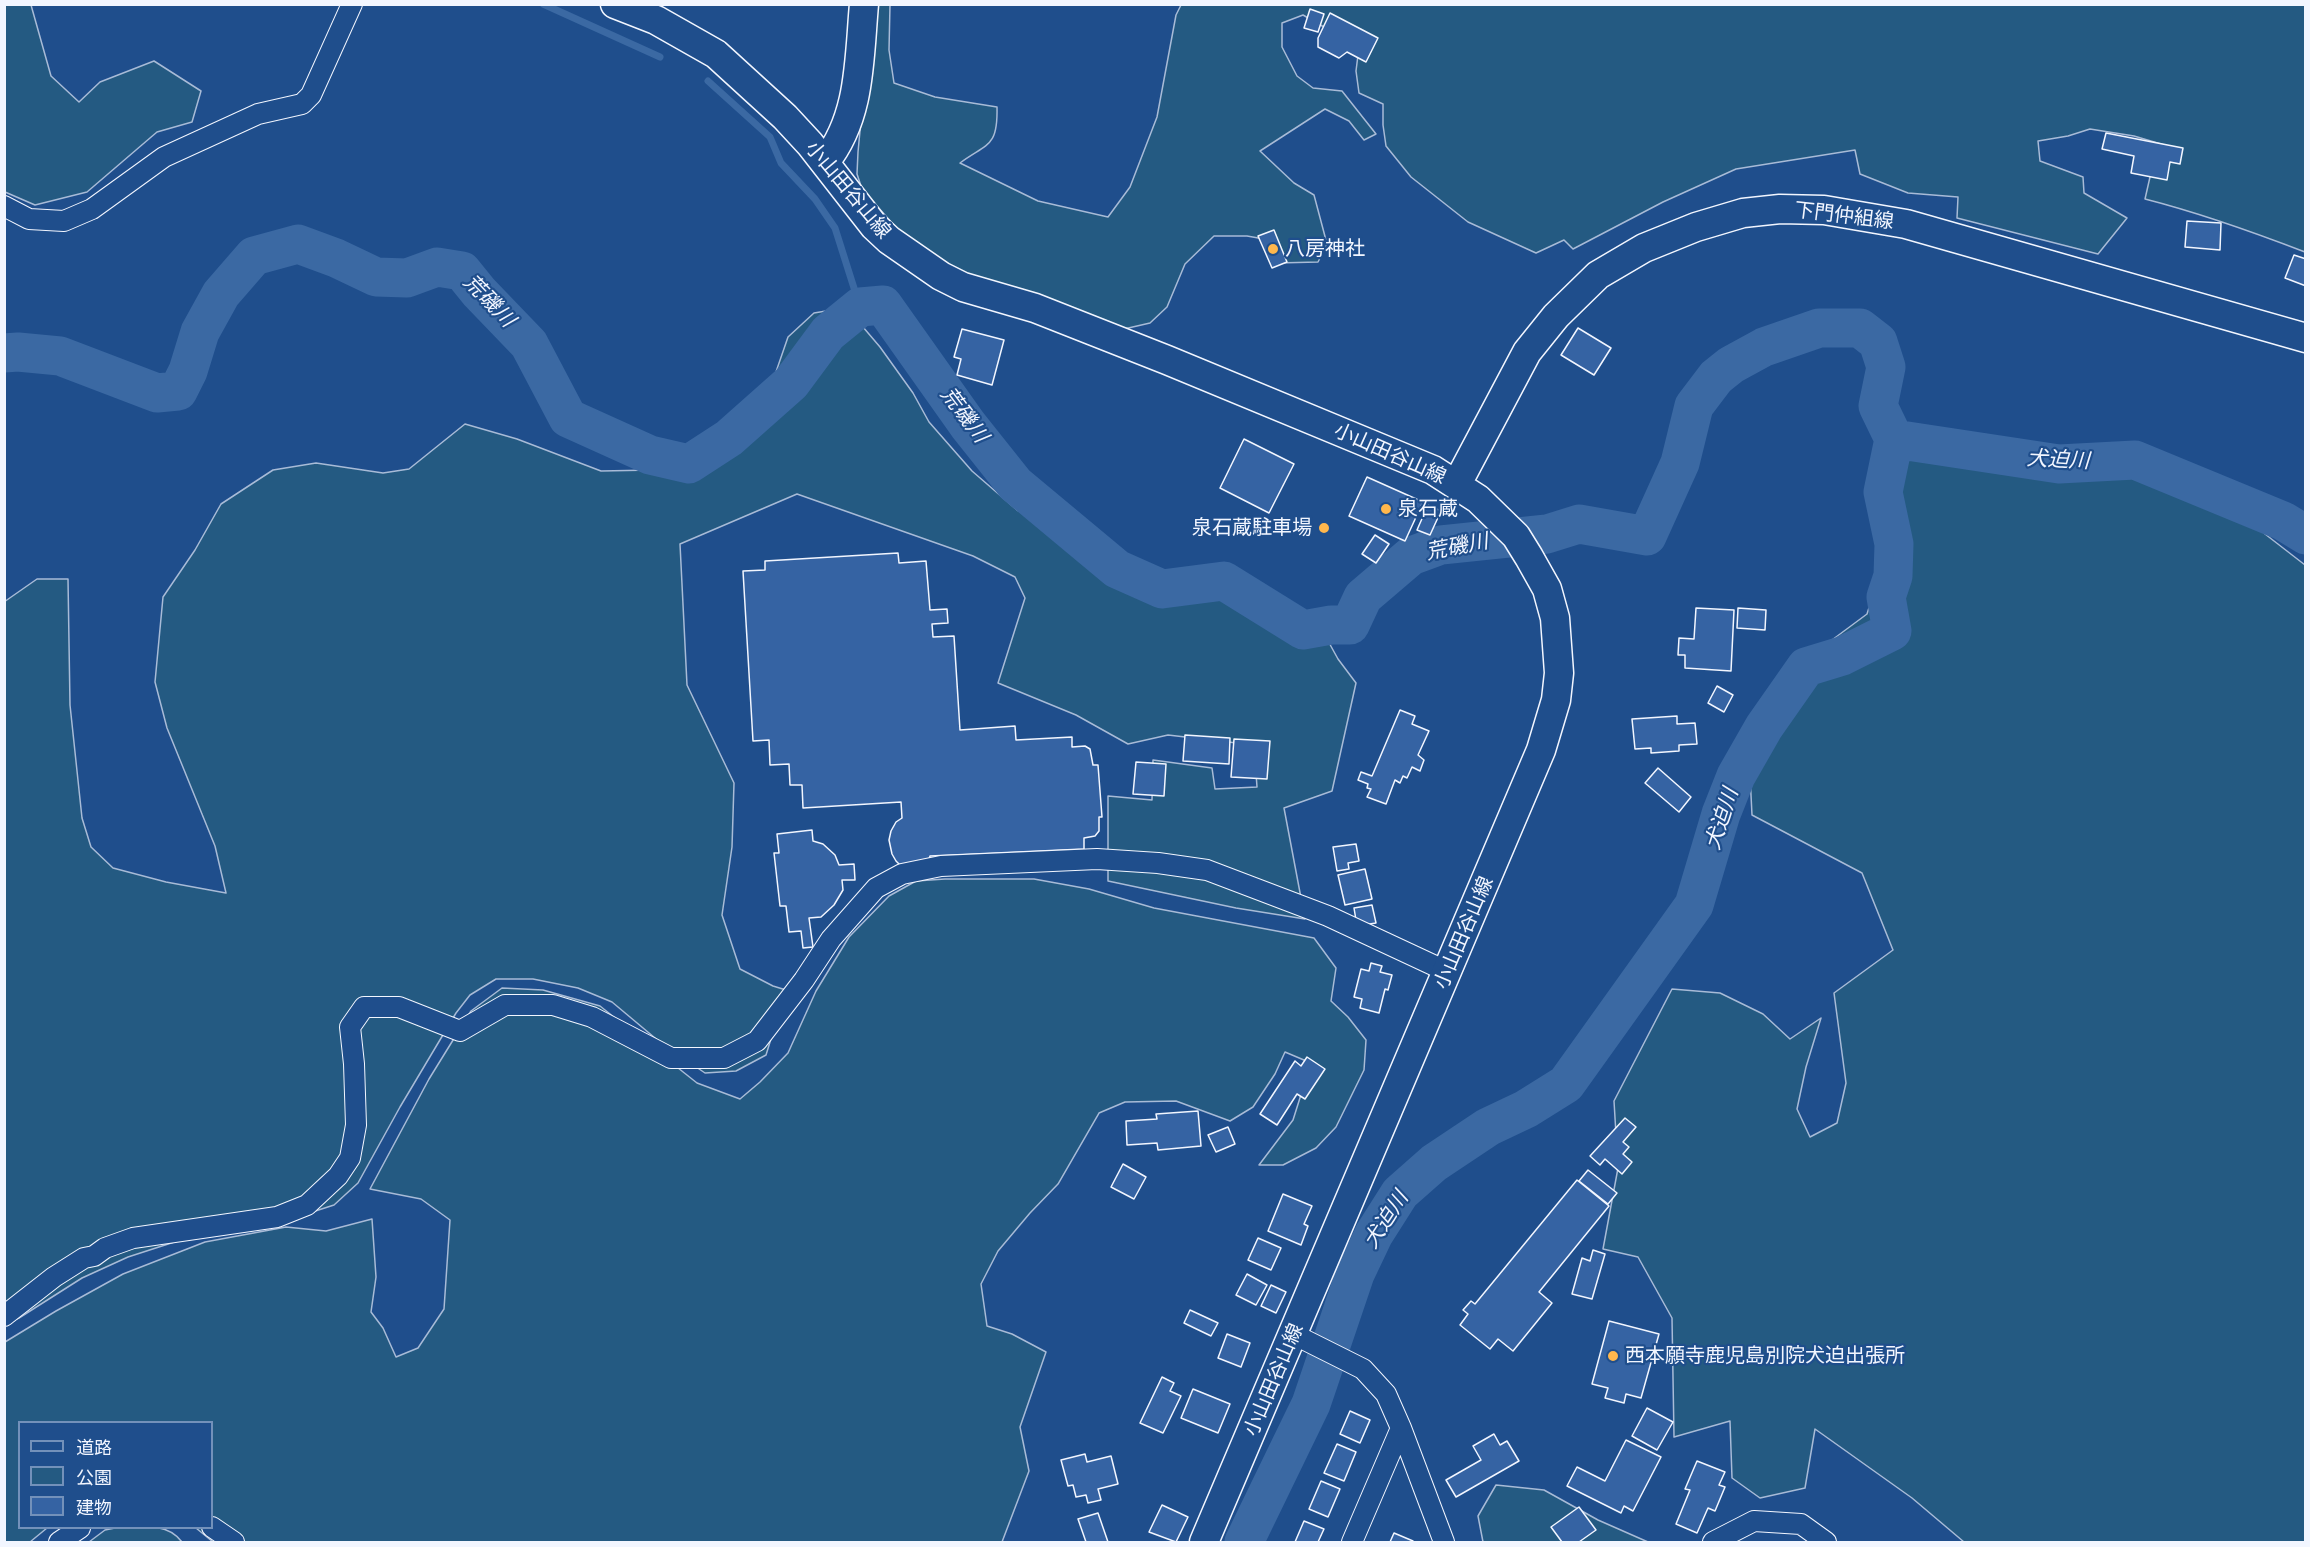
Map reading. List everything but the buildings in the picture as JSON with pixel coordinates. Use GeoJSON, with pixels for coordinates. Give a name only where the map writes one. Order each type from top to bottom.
{"type":"FeatureCollection","features":[{"type":"Feature","properties":{"kind":"main road","name":"小山田谷山線"},"geometry":{"type":"LineString","coordinates":[[615,4],[656,20],[716,54],[785,117],[825,162],[856,205],[881,233],[948,280],[963,287],[1035,308],[1433,470],[1478,499],[1516,536],[1547,589],[1555,618],[1559,673],[1556,700],[1541,750],[1204,1542]]}},
{"type":"Feature","properties":{"kind":"main road"},"geometry":{"type":"LineString","coordinates":[[825,162],[844,134],[856,98],[864,4]]}},
{"type":"Feature","properties":{"kind":"main road","name":"下門仲組線"},"geometry":{"type":"LineString","coordinates":[[1457,484],[1527,352],[1556,316],[1598,275],[1644,248],[1696,227],[1743,213],[1780,209],[1824,210],[1906,224],[2306,338]]}},
{"type":"Feature","properties":{"kind":"street"},"geometry":{"type":"LineString","coordinates":[[4,206],[29,219],[64,220],[92,208],[164,157],[194,142],[258,114],[302,104],[311,95],[352,4]]}},
{"type":"Feature","properties":{"kind":"street"},"geometry":{"type":"LineString","coordinates":[[4,1316],[54,1277],[105,1248],[133,1238],[277,1217],[307,1205],[338,1176],[350,1158],[356,1125],[350,1027],[364,1006],[399,1006],[460,1031],[505,1005],[553,1005],[592,1017],[671,1058],[724,1058],[757,1041],[804,980],[831,939],[876,888],[902,874],[941,866],[1097,860],[1158,863],[1207,870],[1328,916],[1448,972]]}},
{"type":"Feature","properties":{"kind":"street"},"geometry":{"type":"LineString","coordinates":[[1293,1334],[1363,1369],[1386,1394],[1444,1542]]}},
{"type":"Feature","properties":{"kind":"street"},"geometry":{"type":"LineString","coordinates":[[1352,1542],[1401,1428]]}},
{"type":"Feature","properties":{"kind":"street"},"geometry":{"type":"LineString","coordinates":[[1713,1542],[1754,1521],[1800,1524],[1826,1542]]}},
{"type":"Feature","properties":{"kind":"street"},"geometry":{"type":"LineString","coordinates":[[213,1528],[234,1542]]}},
{"type":"Feature","properties":{"kind":"street"},"geometry":{"type":"LineString","coordinates":[[59,1542],[77,1529]]}},
{"type":"Feature","properties":{"kind":"green space"},"geometry":{"type":"Polygon","coordinates":[[[4,5],[31,5],[51,76],[79,102],[100,82],[154,61],[201,91],[192,122],[157,132],[87,192],[35,205],[5,192],[4,5]]]}},
{"type":"Feature","properties":{"kind":"green space"},"geometry":{"type":"Polygon","coordinates":[[[872,5],[890,5],[889,50],[894,83],[935,97],[997,107],[993,137],[984,147],[960,163],[1038,201],[1108,217],[1130,187],[1157,117],[1176,15],[1181,5],[2305,5],[2305,252],[2226,223],[2145,199],[2150,177],[2171,147],[2134,136],[2090,129],[2068,136],[2038,141],[2040,161],[2083,177],[2084,193],[2127,218],[2098,254],[1957,218],[1958,197],[1908,193],[1860,174],[1855,150],[1736,169],[1663,202],[1573,249],[1564,240],[1536,253],[1468,222],[1411,177],[1386,146],[1383,104],[1359,93],[1356,71],[1359,47],[1303,15],[1282,23],[1282,47],[1297,76],[1313,88],[1342,91],[1376,134],[1364,140],[1349,121],[1325,109],[1260,151],[1294,183],[1314,195],[1327,244],[1318,262],[1277,263],[1264,239],[1247,236],[1214,236],[1185,264],[1167,307],[1150,323],[1124,329],[957,272],[907,240],[862,189],[857,174],[858,152],[872,5]]]}},
{"type":"Feature","properties":{"kind":"green space"},"geometry":{"type":"Polygon","coordinates":[[[832,310],[857,320],[880,347],[913,393],[929,422],[972,471],[1017,510],[1096,552],[1172,583],[1266,601],[1322,630],[1338,659],[1356,683],[1332,791],[1284,808],[1305,919],[1236,908],[1108,881],[1108,796],[1152,800],[1153,760],[1212,768],[1215,789],[1257,787],[1254,745],[1168,735],[1128,744],[1076,715],[998,683],[1025,598],[1015,577],[973,556],[797,494],[680,544],[687,685],[734,783],[732,847],[722,915],[740,969],[786,990],[766,1055],[736,1071],[705,1073],[661,1043],[612,1002],[578,988],[533,979],[496,979],[470,995],[456,1013],[358,1183],[334,1205],[303,1215],[196,1235],[128,1257],[82,1278],[19,1318],[5,1324],[4,602],[37,579],[68,579],[70,705],[82,818],[91,847],[113,868],[166,882],[226,893],[215,846],[167,728],[155,682],[163,597],[195,550],[221,504],[273,470],[316,463],[383,473],[409,469],[465,424],[517,439],[601,471],[653,470],[698,448],[744,420],[767,398],[788,337],[814,313],[832,310]]]}},
{"type":"Feature","properties":{"kind":"green space"},"geometry":{"type":"Polygon","coordinates":[[[1903,443],[1941,456],[1986,465],[2072,468],[2134,452],[2177,495],[2216,480],[2265,534],[2305,565],[2305,1542],[1964,1542],[1912,1498],[1815,1429],[1805,1488],[1760,1498],[1732,1478],[1730,1421],[1674,1437],[1672,1318],[1638,1257],[1603,1249],[1618,1168],[1614,1101],[1672,989],[1720,993],[1763,1014],[1790,1039],[1821,1018],[1806,1067],[1797,1109],[1810,1137],[1837,1123],[1846,1083],[1834,993],[1893,950],[1862,873],[1752,815],[1750,719],[1774,683],[1867,614],[1887,551],[1870,483],[1878,457],[1903,443]]]}},
{"type":"Feature","properties":{"kind":"green space"},"geometry":{"type":"Polygon","coordinates":[[[1034,879],[1089,889],[1154,908],[1314,938],[1336,968],[1331,1001],[1348,1017],[1366,1040],[1364,1070],[1336,1127],[1316,1148],[1283,1165],[1259,1165],[1293,1120],[1311,1063],[1285,1052],[1275,1074],[1253,1107],[1230,1121],[1176,1101],[1125,1102],[1099,1113],[1058,1184],[998,1251],[981,1284],[987,1326],[1012,1334],[1046,1352],[1020,1427],[1029,1471],[1002,1542],[213,1542],[197,1529],[213,1529],[213,1421],[18,1421],[18,1529],[46,1529],[30,1542],[5,1542],[5,1342],[123,1274],[205,1242],[286,1227],[326,1231],[372,1219],[376,1277],[371,1312],[383,1328],[396,1357],[418,1348],[444,1309],[450,1220],[421,1199],[370,1189],[429,1079],[471,1011],[502,988],[543,990],[600,1006],[697,1083],[740,1099],[788,1053],[816,991],[849,937],[889,896],[916,881],[1034,879]]]}},
{"type":"Feature","properties":{"kind":"green space"},"geometry":{"type":"Polygon","coordinates":[[[1496,1485],[1544,1490],[1598,1520],[1648,1542],[1483,1542],[1478,1516],[1496,1485]]]}},
{"type":"Feature","properties":{"kind":"green space"},"geometry":{"type":"Polygon","coordinates":[[[164,1529],[176,1535],[182,1542],[89,1542],[105,1530],[164,1529]]]}},
{"type":"Feature","properties":{"kind":"waterway"},"geometry":{"type":"LineString","coordinates":[[543,4],[660,57]]}},
{"type":"Feature","properties":{"kind":"waterway"},"geometry":{"type":"LineString","coordinates":[[708,81],[770,137],[781,163],[815,199],[835,228],[860,307]]}},
{"type":"Feature","properties":{"kind":"waterway","name":"荒磯川"},"geometry":{"type":"LineString","coordinates":[[4,353],[60,356],[157,393],[178,391],[188,371],[200,332],[221,294],[254,256],[298,244],[336,258],[376,277],[407,278],[437,267],[462,271],[529,344],[568,418],[650,455],[689,464],[729,438],[791,383],[828,333],[860,307],[883,305],[968,425],[1015,484],[1117,569],[1162,589],[1224,581],[1303,630],[1331,625],[1350,625],[1363,597],[1411,556],[1441,545],[1547,534],[1579,524],[1647,536],[1680,463],[1694,406],[1716,377],[1731,365],[1764,347],[1819,328],[1860,328],[1878,342],[1886,367],[1878,406],[1894,439]]}},
{"type":"Feature","properties":{"kind":"waterway","name":"犬迫川"},"geometry":{"type":"LineString","coordinates":[[1894,439],[2059,464],[2135,460],[2283,521],[2306,535]]}},
{"type":"Feature","properties":{"kind":"waterway","name":"犬迫川"},"geometry":{"type":"LineString","coordinates":[[1244,1542],[1311,1404],[1355,1274],[1374,1234],[1400,1193],[1434,1163],[1488,1127],[1526,1109],[1566,1084],[1694,905],[1721,814],[1736,776],[1764,727],[1806,667],[1842,656],[1892,631],[1886,597],[1893,576],[1894,544],[1883,492],[1894,439]]}},
{"type":"Feature","properties":{"kind":"place","name":"八房神社"},"geometry":{"type":"Point","coordinates":[1273,249]}},
{"type":"Feature","properties":{"kind":"place","name":"泉石蔵"},"geometry":{"type":"Point","coordinates":[1386,509]}},
{"type":"Feature","properties":{"kind":"place","name":"泉石蔵駐車場"},"geometry":{"type":"Point","coordinates":[1324,528]}},
{"type":"Feature","properties":{"kind":"place","name":"西本願寺鹿児島別院犬迫出張所"},"geometry":{"type":"Point","coordinates":[1613,1356]}}]}
